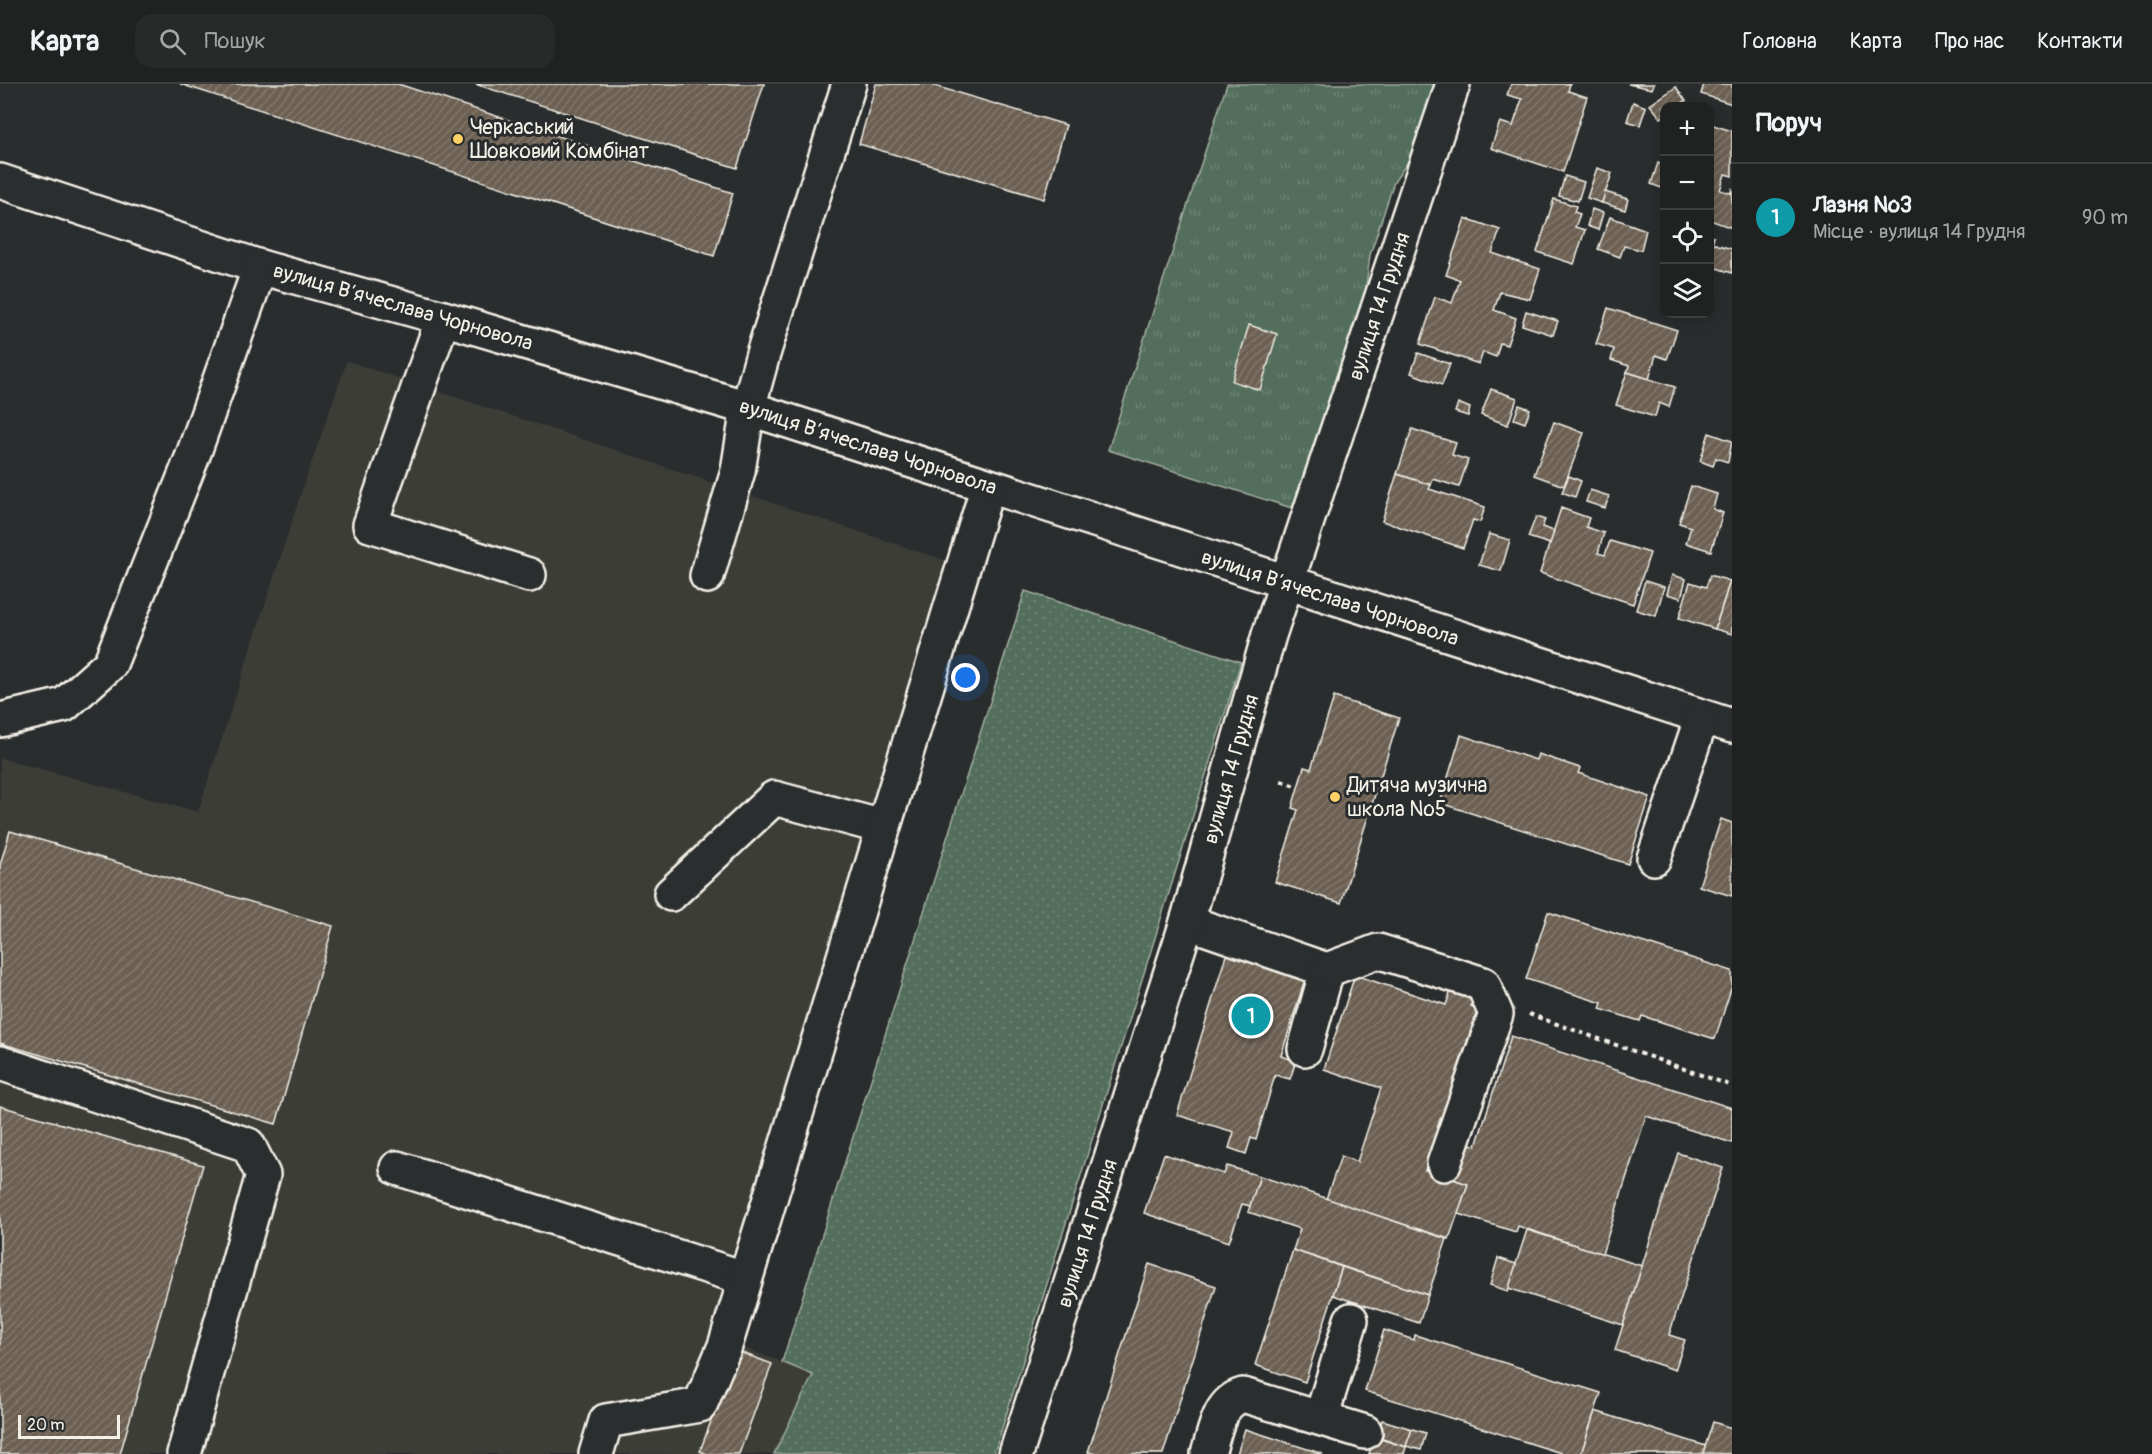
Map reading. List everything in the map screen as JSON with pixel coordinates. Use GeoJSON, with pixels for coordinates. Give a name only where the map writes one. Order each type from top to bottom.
{"type":"FeatureCollection","features":[{"type":"Feature","properties":{"kind":"street"},"geometry":{"type":"LineString","coordinates":[[707,576],[738,471],[748,408],[788,271],[849,84]]}},
{"type":"Feature","properties":{"kind":"street","name":"вулиця 14 Грудня"},"geometry":{"type":"LineString","coordinates":[[1016,1454],[1187,922],[1269,635],[1453,84]]}},
{"type":"Feature","properties":{"kind":"street","name":"вулиця Вʼячеслава Чорновола"},"geometry":{"type":"LineString","coordinates":[[0,181],[260,267],[443,318],[748,408],[1287,584],[1717,721]]}},
{"type":"Feature","properties":{"kind":"street"},"geometry":{"type":"LineString","coordinates":[[0,720],[64,705],[110,664],[192,458],[260,267]]}},
{"type":"Feature","properties":{"kind":"street"},"geometry":{"type":"LineString","coordinates":[[443,318],[370,525],[529,575]]}},
{"type":"Feature","properties":{"kind":"street"},"geometry":{"type":"LineString","coordinates":[[596,1454],[606,1421],[700,1405],[725,1346],[988,486]]}},
{"type":"Feature","properties":{"kind":"street"},"geometry":{"type":"LineString","coordinates":[[1654,858],[1717,721]]}},
{"type":"Feature","properties":{"kind":"street"},"geometry":{"type":"LineString","coordinates":[[671,894],[774,798],[883,827]]}},
{"type":"Feature","properties":{"kind":"street"},"geometry":{"type":"LineString","coordinates":[[1187,922],[1327,969],[1378,951],[1483,984],[1496,1014],[1444,1164]]}},
{"type":"Feature","properties":{"kind":"street"},"geometry":{"type":"LineString","coordinates":[[1305,1049],[1327,969]]}},
{"type":"Feature","properties":{"kind":"street"},"geometry":{"type":"LineString","coordinates":[[0,1063],[248,1144],[263,1175],[184,1454]]}},
{"type":"Feature","properties":{"kind":"street"},"geometry":{"type":"LineString","coordinates":[[398,1168],[744,1278]]}},
{"type":"Feature","properties":{"kind":"street"},"geometry":{"type":"LineString","coordinates":[[1321,1418],[1352,1320]]}},
{"type":"Feature","properties":{"kind":"street"},"geometry":{"type":"LineString","coordinates":[[1208,1454],[1221,1413],[1234,1397],[1254,1396],[1365,1432]]}},
{"type":"Feature","properties":{"kind":"path"},"geometry":{"type":"LineString","coordinates":[[1281,781],[1298,787]]}},
{"type":"Feature","properties":{"kind":"path"},"geometry":{"type":"LineString","coordinates":[[1496,1014],[1516,1010],[1732,1086]]}},
{"type":"Feature","properties":{"kind":"shaded area"},"geometry":{"type":"Polygon","coordinates":[[[347,361],[959,565],[741,1347],[814,1374],[774,1454],[0,1454],[0,758],[198,812],[305,481],[347,361]]]}},
{"type":"Feature","properties":{"kind":"green space"},"geometry":{"type":"Polygon","coordinates":[[[1227,84],[1437,84],[1414,153],[1394,182],[1370,255],[1365,294],[1295,509],[1108,450],[1227,84]]]}},
{"type":"Feature","properties":{"kind":"green space"},"geometry":{"type":"Polygon","coordinates":[[[1025,591],[1241,662],[994,1454],[774,1454],[813,1375],[782,1362],[1025,591]]]}},
{"type":"Feature","properties":{"kind":"building","name":"Черкаський Шовковий Комбінат"},"geometry":{"type":"Polygon","coordinates":[[[180,84],[398,84],[733,193],[714,256],[180,84]]]}},
{"type":"Feature","properties":{"kind":"building"},"geometry":{"type":"Polygon","coordinates":[[[475,84],[764,84],[737,168],[475,84]]]}},
{"type":"Feature","properties":{"kind":"building"},"geometry":{"type":"Polygon","coordinates":[[[876,84],[928,84],[1066,125],[1044,199],[859,144],[876,84]]]}},
{"type":"Feature","properties":{"kind":"building"},"geometry":{"type":"Polygon","coordinates":[[[1511,84],[1570,84],[1568,91],[1587,97],[1563,172],[1491,148],[1500,122],[1513,126],[1522,99],[1507,95],[1511,84]]]}},
{"type":"Feature","properties":{"kind":"building"},"geometry":{"type":"Polygon","coordinates":[[[1628,84],[1654,84],[1652,89],[1628,84]]]}},
{"type":"Feature","properties":{"kind":"building"},"geometry":{"type":"Polygon","coordinates":[[[1704,84],[1732,84],[1732,104],[1701,94],[1704,84]]]}},
{"type":"Feature","properties":{"kind":"building"},"geometry":{"type":"Polygon","coordinates":[[[1676,87],[1686,101],[1660,102],[1660,117],[1650,105],[1676,87]]]}},
{"type":"Feature","properties":{"kind":"building"},"geometry":{"type":"Polygon","coordinates":[[[1633,102],[1646,107],[1640,125],[1627,121],[1633,102]]]}},
{"type":"Feature","properties":{"kind":"building"},"geometry":{"type":"Polygon","coordinates":[[[1714,125],[1732,131],[1732,176],[1725,174],[1720,190],[1731,193],[1732,188],[1732,228],[1714,221],[1714,125]]]}},
{"type":"Feature","properties":{"kind":"building"},"geometry":{"type":"Polygon","coordinates":[[[1658,163],[1660,164],[1660,187],[1651,184],[1658,163]]]}},
{"type":"Feature","properties":{"kind":"building"},"geometry":{"type":"Polygon","coordinates":[[[1597,168],[1612,173],[1602,203],[1587,198],[1597,168]]]}},
{"type":"Feature","properties":{"kind":"building"},"geometry":{"type":"Polygon","coordinates":[[[1565,176],[1584,182],[1578,201],[1559,196],[1565,176]]]}},
{"type":"Feature","properties":{"kind":"building"},"geometry":{"type":"Polygon","coordinates":[[[1605,192],[1628,199],[1625,210],[1602,203],[1605,192]]]}},
{"type":"Feature","properties":{"kind":"building"},"geometry":{"type":"Polygon","coordinates":[[[1554,199],[1576,206],[1574,212],[1580,214],[1575,227],[1585,230],[1574,264],[1537,252],[1554,199]]]}},
{"type":"Feature","properties":{"kind":"building"},"geometry":{"type":"Polygon","coordinates":[[[1592,209],[1603,213],[1598,230],[1587,226],[1592,209]]]}},
{"type":"Feature","properties":{"kind":"building"},"geometry":{"type":"Polygon","coordinates":[[[1610,217],[1646,230],[1641,250],[1624,246],[1620,257],[1598,249],[1610,217]]]}},
{"type":"Feature","properties":{"kind":"building"},"geometry":{"type":"Polygon","coordinates":[[[1465,218],[1500,230],[1492,253],[1540,269],[1530,299],[1500,292],[1494,310],[1516,318],[1507,345],[1500,343],[1496,357],[1483,352],[1479,364],[1420,344],[1435,297],[1452,303],[1460,280],[1446,275],[1465,218]]]}},
{"type":"Feature","properties":{"kind":"building"},"geometry":{"type":"Polygon","coordinates":[[[1714,244],[1732,249],[1732,273],[1714,267],[1714,244]]]}},
{"type":"Feature","properties":{"kind":"building"},"geometry":{"type":"Polygon","coordinates":[[[1608,308],[1677,330],[1667,359],[1656,355],[1649,379],[1627,372],[1629,366],[1611,360],[1614,349],[1596,344],[1608,308]]]}},
{"type":"Feature","properties":{"kind":"building"},"geometry":{"type":"Polygon","coordinates":[[[1526,311],[1558,321],[1553,335],[1522,325],[1526,311]]]}},
{"type":"Feature","properties":{"kind":"building"},"geometry":{"type":"Polygon","coordinates":[[[1249,325],[1277,334],[1260,390],[1232,381],[1249,325]]]}},
{"type":"Feature","properties":{"kind":"building"},"geometry":{"type":"Polygon","coordinates":[[[1418,353],[1450,364],[1442,385],[1411,373],[1418,353]]]}},
{"type":"Feature","properties":{"kind":"building"},"geometry":{"type":"Polygon","coordinates":[[[1627,372],[1675,387],[1669,407],[1659,403],[1655,417],[1616,405],[1627,372]]]}},
{"type":"Feature","properties":{"kind":"building"},"geometry":{"type":"Polygon","coordinates":[[[1491,389],[1517,398],[1508,425],[1481,415],[1491,389]]]}},
{"type":"Feature","properties":{"kind":"building"},"geometry":{"type":"Polygon","coordinates":[[[1458,403],[1470,408],[1468,416],[1455,412],[1458,403]]]}},
{"type":"Feature","properties":{"kind":"building"},"geometry":{"type":"Polygon","coordinates":[[[1519,405],[1530,409],[1525,423],[1514,419],[1519,405]]]}},
{"type":"Feature","properties":{"kind":"building"},"geometry":{"type":"Polygon","coordinates":[[[1554,422],[1584,433],[1564,486],[1534,475],[1554,422]]]}},
{"type":"Feature","properties":{"kind":"building"},"geometry":{"type":"Polygon","coordinates":[[[1412,429],[1456,443],[1452,455],[1468,460],[1459,487],[1433,479],[1431,485],[1397,474],[1412,429]]]}},
{"type":"Feature","properties":{"kind":"building"},"geometry":{"type":"Polygon","coordinates":[[[1709,433],[1732,441],[1728,462],[1716,458],[1713,466],[1700,461],[1709,433]]]}},
{"type":"Feature","properties":{"kind":"building"},"geometry":{"type":"Polygon","coordinates":[[[1397,474],[1431,485],[1429,489],[1485,507],[1480,522],[1473,520],[1463,548],[1382,521],[1397,474]]]}},
{"type":"Feature","properties":{"kind":"building"},"geometry":{"type":"Polygon","coordinates":[[[1569,476],[1581,481],[1575,497],[1562,492],[1569,476]]]}},
{"type":"Feature","properties":{"kind":"building"},"geometry":{"type":"Polygon","coordinates":[[[1691,486],[1717,494],[1713,509],[1723,513],[1711,551],[1686,543],[1691,527],[1679,523],[1691,486]]]}},
{"type":"Feature","properties":{"kind":"building"},"geometry":{"type":"Polygon","coordinates":[[[1590,490],[1609,496],[1605,508],[1586,502],[1590,490]]]}},
{"type":"Feature","properties":{"kind":"building"},"geometry":{"type":"Polygon","coordinates":[[[1561,508],[1589,518],[1586,527],[1604,533],[1598,553],[1605,555],[1610,541],[1650,553],[1633,604],[1540,573],[1561,508]]]}},
{"type":"Feature","properties":{"kind":"building"},"geometry":{"type":"Polygon","coordinates":[[[1536,517],[1545,520],[1542,527],[1554,531],[1550,544],[1528,537],[1536,517]]]}},
{"type":"Feature","properties":{"kind":"building"},"geometry":{"type":"Polygon","coordinates":[[[1489,534],[1510,540],[1501,571],[1479,565],[1489,534]]]}},
{"type":"Feature","properties":{"kind":"building"},"geometry":{"type":"Polygon","coordinates":[[[1672,575],[1686,579],[1681,598],[1667,594],[1672,575]]]}},
{"type":"Feature","properties":{"kind":"building"},"geometry":{"type":"Polygon","coordinates":[[[1710,575],[1730,581],[1715,629],[1679,618],[1690,582],[1706,587],[1710,575]]]}},
{"type":"Feature","properties":{"kind":"building"},"geometry":{"type":"Polygon","coordinates":[[[1645,581],[1664,587],[1656,616],[1636,610],[1645,581]]]}},
{"type":"Feature","properties":{"kind":"building"},"geometry":{"type":"Polygon","coordinates":[[[1730,581],[1732,582],[1732,634],[1715,629],[1730,581]]]}},
{"type":"Feature","properties":{"kind":"building","name":"Дитяча музична школа №5"},"geometry":{"type":"Polygon","coordinates":[[[1334,697],[1399,718],[1341,903],[1275,882],[1298,810],[1292,808],[1304,767],[1311,769],[1334,697]]]}},
{"type":"Feature","properties":{"kind":"building"},"geometry":{"type":"Polygon","coordinates":[[[1461,735],[1536,760],[1538,754],[1580,768],[1578,773],[1650,797],[1628,864],[1440,803],[1461,735]]]}},
{"type":"Feature","properties":{"kind":"building"},"geometry":{"type":"Polygon","coordinates":[[[1721,819],[1732,823],[1732,896],[1699,886],[1721,819]]]}},
{"type":"Feature","properties":{"kind":"building"},"geometry":{"type":"Polygon","coordinates":[[[10,831],[333,926],[276,1124],[0,1043],[0,865],[10,831]]]}},
{"type":"Feature","properties":{"kind":"building"},"geometry":{"type":"Polygon","coordinates":[[[1548,912],[1732,971],[1732,986],[1715,1039],[1642,1016],[1640,1021],[1600,1009],[1602,1003],[1526,979],[1548,912]]]}},
{"type":"Feature","properties":{"kind":"building"},"geometry":{"type":"Polygon","coordinates":[[[1227,952],[1306,976],[1281,1056],[1296,1061],[1290,1079],[1275,1075],[1256,1140],[1251,1138],[1246,1154],[1229,1148],[1234,1132],[1177,1115],[1227,952]]]}},
{"type":"Feature","properties":{"kind":"building"},"geometry":{"type":"Polygon","coordinates":[[[1355,975],[1446,1005],[1452,987],[1475,995],[1471,1006],[1478,1008],[1425,1170],[1468,1184],[1449,1239],[1326,1199],[1341,1156],[1357,1162],[1381,1088],[1324,1069],[1355,975]]]}},
{"type":"Feature","properties":{"kind":"building"},"geometry":{"type":"Polygon","coordinates":[[[1511,1036],[1732,1108],[1732,1143],[1646,1116],[1602,1254],[1518,1226],[1516,1232],[1458,1214],[1468,1184],[1453,1179],[1464,1142],[1476,1146],[1511,1036]]]}},
{"type":"Feature","properties":{"kind":"building"},"geometry":{"type":"Polygon","coordinates":[[[0,1106],[203,1165],[120,1454],[0,1454],[0,1106]]]}},
{"type":"Feature","properties":{"kind":"building"},"geometry":{"type":"Polygon","coordinates":[[[1678,1153],[1723,1168],[1669,1335],[1685,1340],[1675,1370],[1615,1350],[1678,1153]]]}},
{"type":"Feature","properties":{"kind":"building"},"geometry":{"type":"Polygon","coordinates":[[[1164,1154],[1224,1174],[1227,1166],[1260,1176],[1250,1206],[1242,1204],[1229,1242],[1144,1213],[1164,1154]]]}},
{"type":"Feature","properties":{"kind":"building"},"geometry":{"type":"Polygon","coordinates":[[[1260,1176],[1447,1239],[1428,1295],[1293,1250],[1300,1229],[1248,1212],[1260,1176]]]}},
{"type":"Feature","properties":{"kind":"building"},"geometry":{"type":"Polygon","coordinates":[[[1527,1230],[1642,1266],[1623,1325],[1508,1288],[1527,1230]]]}},
{"type":"Feature","properties":{"kind":"building"},"geometry":{"type":"Polygon","coordinates":[[[1293,1250],[1342,1267],[1305,1382],[1255,1365],[1293,1250]]]}},
{"type":"Feature","properties":{"kind":"building"},"geometry":{"type":"Polygon","coordinates":[[[1498,1258],[1516,1264],[1508,1291],[1490,1285],[1498,1258]]]}},
{"type":"Feature","properties":{"kind":"building"},"geometry":{"type":"Polygon","coordinates":[[[1149,1264],[1216,1286],[1163,1454],[1088,1452],[1149,1264]]]}},
{"type":"Feature","properties":{"kind":"building"},"geometry":{"type":"Polygon","coordinates":[[[1342,1267],[1428,1295],[1419,1323],[1333,1295],[1342,1267]]]}},
{"type":"Feature","properties":{"kind":"building"},"geometry":{"type":"Polygon","coordinates":[[[1384,1330],[1414,1340],[1415,1335],[1601,1393],[1581,1454],[1564,1454],[1365,1391],[1384,1330]]]}},
{"type":"Feature","properties":{"kind":"building"},"geometry":{"type":"Polygon","coordinates":[[[737,1351],[772,1364],[739,1454],[707,1454],[700,1451],[737,1351]]]}},
{"type":"Feature","properties":{"kind":"building"},"geometry":{"type":"Polygon","coordinates":[[[1595,1411],[1706,1446],[1703,1454],[1581,1454],[1595,1411]]]}},
{"type":"Feature","properties":{"kind":"building"},"geometry":{"type":"Polygon","coordinates":[[[1382,1420],[1412,1429],[1406,1447],[1377,1437],[1382,1420]]]}},
{"type":"Feature","properties":{"kind":"building"},"geometry":{"type":"Polygon","coordinates":[[[1713,1422],[1732,1428],[1732,1454],[1703,1453],[1713,1422]]]}},
{"type":"Feature","properties":{"kind":"building"},"geometry":{"type":"Polygon","coordinates":[[[1245,1429],[1323,1454],[1237,1454],[1245,1429]]]}},
{"type":"Feature","properties":{"kind":"building"},"geometry":{"type":"Polygon","coordinates":[[[1412,1429],[1426,1433],[1421,1450],[1406,1446],[1412,1429]]]}},
{"type":"Feature","properties":{"kind":"building"},"geometry":{"type":"Polygon","coordinates":[[[1374,1437],[1406,1447],[1404,1454],[1369,1454],[1374,1437]]]}},
{"type":"Feature","properties":{"kind":"place","name":"Черкаський Шовковий Комбінат"},"geometry":{"type":"Point","coordinates":[458,139]}},
{"type":"Feature","properties":{"kind":"place","name":"Дитяча музична школа №5"},"geometry":{"type":"Point","coordinates":[1335,797]}},
{"type":"Feature","properties":{"kind":"place","name":"Лазня №3"},"geometry":{"type":"Point","coordinates":[1251,1016]}}]}
